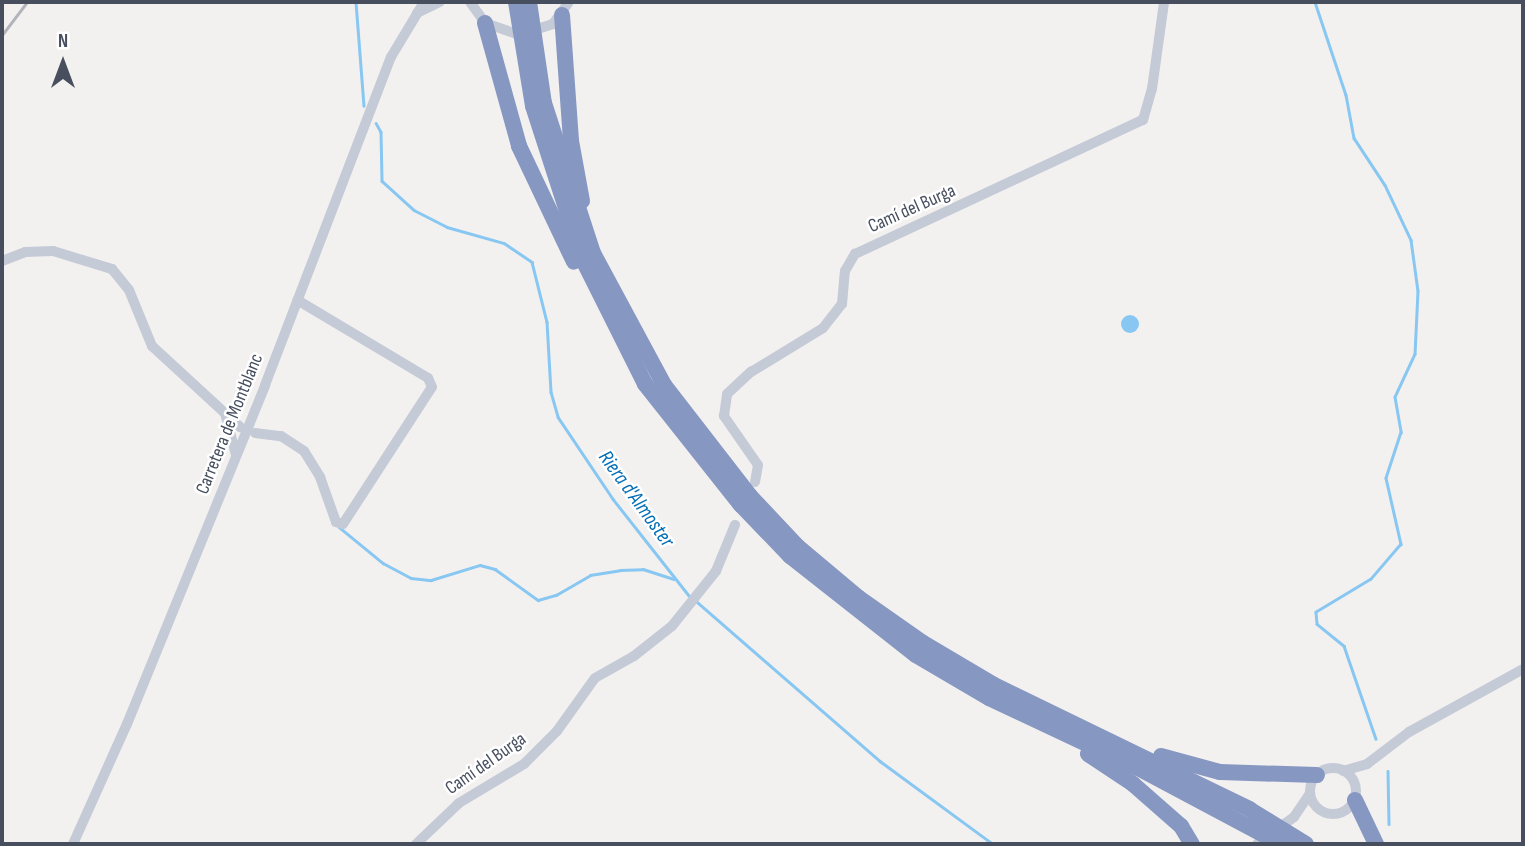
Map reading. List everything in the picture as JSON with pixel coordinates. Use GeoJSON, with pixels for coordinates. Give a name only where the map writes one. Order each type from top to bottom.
{"type":"FeatureCollection","features":[{"type":"Feature","properties":{"kind":"highway"},"geometry":{"type":"LineString","coordinates":[[516,2],[524,20],[554,180],[577,245],[645,384]]}},
{"type":"Feature","properties":{"kind":"highway"},"geometry":{"type":"LineString","coordinates":[[524,20],[529,2]]}},
{"type":"Feature","properties":{"kind":"highway"},"geometry":{"type":"LineString","coordinates":[[566,8],[570,141],[582,201],[598,249],[664,385]]}},
{"type":"Feature","properties":{"kind":"highway"},"geometry":{"type":"LineString","coordinates":[[477,12],[519,146],[610,332],[645,384],[724,485],[790,556],[851,608],[920,649],[989,698],[1138,768],[1281,844]]}},
{"type":"Feature","properties":{"kind":"highway"},"geometry":{"type":"LineString","coordinates":[[529,50],[565,178],[593,253],[664,385],[701,437],[798,547],[920,649],[987,703],[1112,769],[1181,826],[1192,844]]}},
{"type":"Feature","properties":{"kind":"highway"},"geometry":{"type":"LineString","coordinates":[[920,649],[1165,758],[1220,772],[1317,775]]}},
{"type":"Feature","properties":{"kind":"highway"},"geometry":{"type":"LineString","coordinates":[[920,649],[1249,809],[1306,844]]}},
{"type":"Feature","properties":{"kind":"highway"},"geometry":{"type":"LineString","coordinates":[[1355,794],[1376,844]]}},
{"type":"Feature","properties":{"kind":"street","name":"Carretera de Montblanc"},"geometry":{"type":"LineString","coordinates":[[73,844],[127,724],[236,455],[391,57],[414,14],[424,2]]}},
{"type":"Feature","properties":{"kind":"street"},"geometry":{"type":"LineString","coordinates":[[414,14],[440,2]]}},
{"type":"Feature","properties":{"kind":"street"},"geometry":{"type":"LineString","coordinates":[[460,2],[507,34],[531,34],[566,8]]}},
{"type":"Feature","properties":{"kind":"street","name":"Camí del Burga"},"geometry":{"type":"LineString","coordinates":[[755,482],[758,466],[724,416],[727,394],[751,372],[823,328],[842,304],[845,271],[855,254],[1143,120],[1152,89],[1164,2]]}},
{"type":"Feature","properties":{"kind":"street"},"geometry":{"type":"LineString","coordinates":[[2,261],[24,252],[43,251],[112,269],[130,290],[152,345],[240,427]]}},
{"type":"Feature","properties":{"kind":"street"},"geometry":{"type":"LineString","coordinates":[[255,433],[281,436],[304,451],[320,477],[336,522],[342,524],[432,387],[428,378],[297,300]]}},
{"type":"Feature","properties":{"kind":"street"},"geometry":{"type":"LineString","coordinates":[[224,410],[236,455]]}},
{"type":"Feature","properties":{"kind":"street","name":"Camí del Burga"},"geometry":{"type":"LineString","coordinates":[[416,844],[459,803],[524,764],[558,731],[595,678],[634,656],[672,626],[716,571],[735,525]]}},
{"type":"Feature","properties":{"kind":"street"},"geometry":{"type":"LineString","coordinates":[[1257,844],[1294,817],[1310,793],[1317,775],[1329,769],[1343,771],[1367,764],[1409,732],[1523,669]]}},
{"type":"Feature","properties":{"kind":"street"},"geometry":{"type":"LineString","coordinates":[[1294,817],[1320,810],[1340,813],[1355,794],[1367,764]]}},
{"type":"Feature","properties":{"kind":"street"},"geometry":{"type":"LineString","coordinates":[[1343,771],[1355,794]]}},
{"type":"Feature","properties":{"kind":"street"},"geometry":{"type":"LineString","coordinates":[[1310,793],[1320,810]]}},
{"type":"Feature","properties":{"kind":"water"},"geometry":{"type":"Polygon","coordinates":[[[1130,315],[1136,318],[1139,324],[1136,330],[1130,333],[1124,330],[1121,324],[1124,318],[1130,315]]]}},
{"type":"Feature","properties":{"kind":"waterway","name":"Riera d'Almoster"},"geometry":{"type":"LineString","coordinates":[[356,2],[364,106]]}},
{"type":"Feature","properties":{"kind":"waterway"},"geometry":{"type":"LineString","coordinates":[[1315,2],[1346,95],[1354,138],[1385,185],[1411,240],[1418,291],[1415,354],[1395,397],[1401,432],[1386,478],[1401,544],[1371,579],[1316,612],[1317,624],[1344,646],[1376,739]]}},
{"type":"Feature","properties":{"kind":"waterway","name":"Riera d'Almoster"},"geometry":{"type":"LineString","coordinates":[[376,123],[381,132],[382,181],[414,210],[447,227],[504,243],[532,262],[547,322],[551,392],[558,417],[613,499],[690,597]]}},
{"type":"Feature","properties":{"kind":"waterway"},"geometry":{"type":"LineString","coordinates":[[339,527],[383,563],[411,578],[431,580],[480,565],[495,569],[538,600],[556,595],[590,575],[620,570],[643,569],[673,579]]}},
{"type":"Feature","properties":{"kind":"waterway","name":"Riera d'Almoster"},"geometry":{"type":"LineString","coordinates":[[696,601],[880,761],[993,844]]}},
{"type":"Feature","properties":{"kind":"waterway"},"geometry":{"type":"LineString","coordinates":[[1388,771],[1389,824]]}},
{"type":"Feature","properties":{"kind":"railway"},"geometry":{"type":"LineString","coordinates":[[2,35],[27,2]]}}]}
